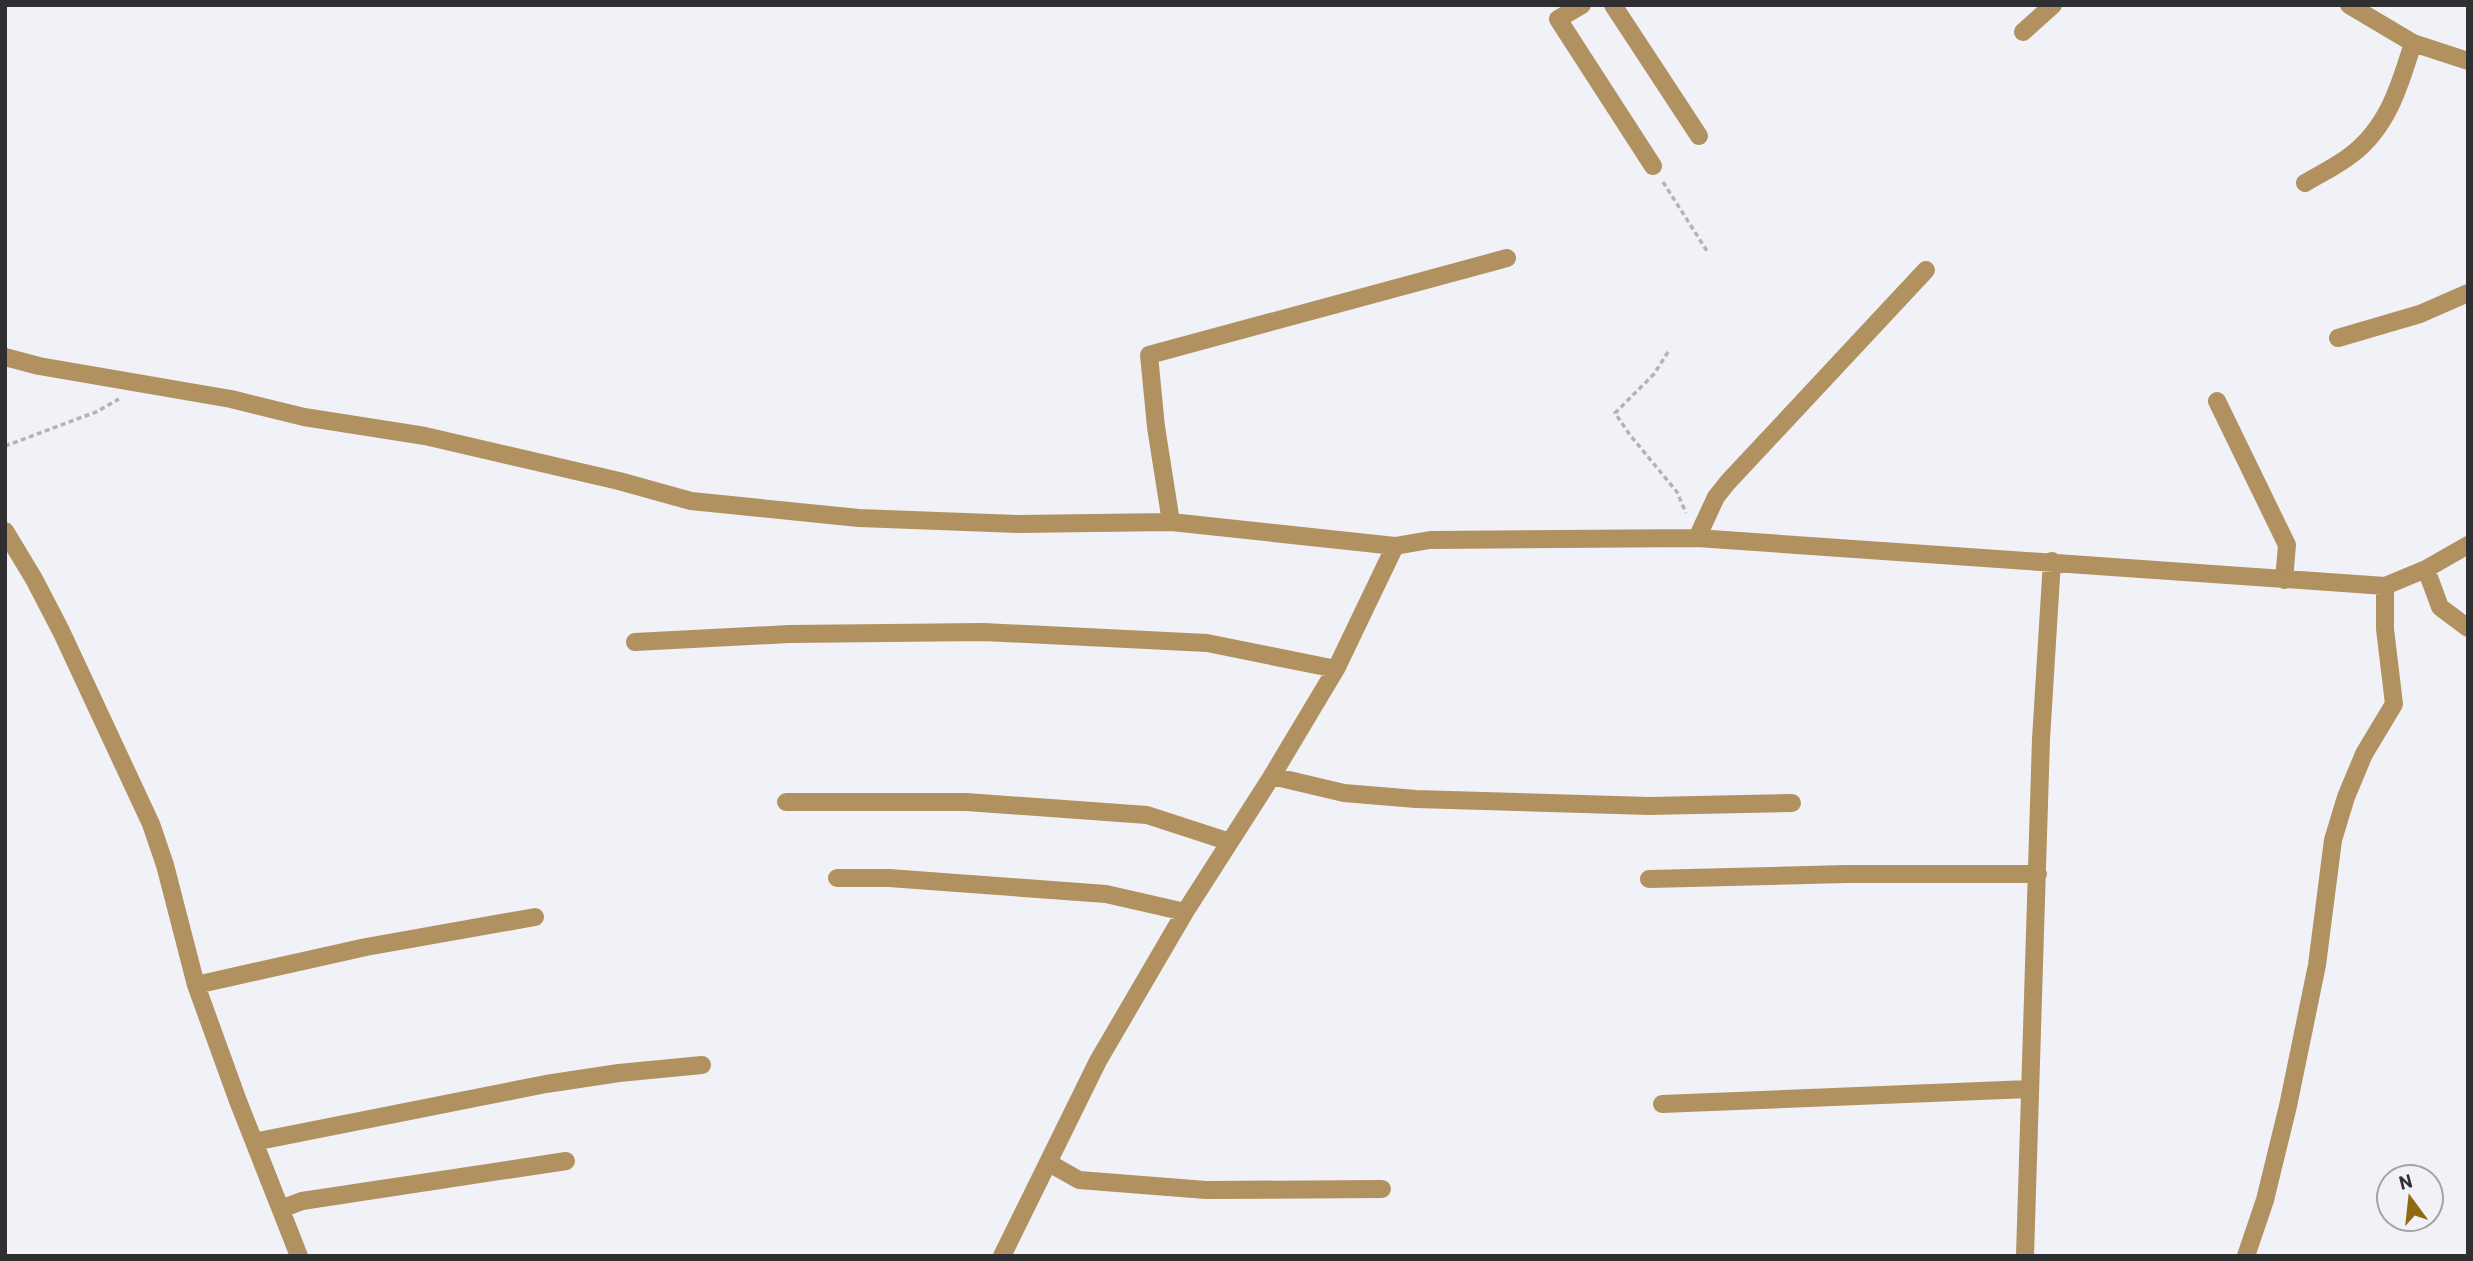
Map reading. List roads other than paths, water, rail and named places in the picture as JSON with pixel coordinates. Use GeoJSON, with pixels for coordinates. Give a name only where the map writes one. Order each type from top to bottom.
{"type":"FeatureCollection","features":[{"type":"Feature","properties":{"kind":"street"},"geometry":{"type":"LineString","coordinates":[[1582,5],[1558,19],[1653,166]]}},
{"type":"Feature","properties":{"kind":"street"},"geometry":{"type":"LineString","coordinates":[[1613,5],[1699,136]]}},
{"type":"Feature","properties":{"kind":"street"},"geometry":{"type":"LineString","coordinates":[[2023,32],[2053,5]]}},
{"type":"Feature","properties":{"kind":"street"},"geometry":{"type":"LineString","coordinates":[[2349,5],[2413,43],[2467,59]]}},
{"type":"Feature","properties":{"kind":"street"},"geometry":{"type":"LineString","coordinates":[[2305,183],[2351,156],[2373,135],[2388,114],[2413,43]]}},
{"type":"Feature","properties":{"kind":"street"},"geometry":{"type":"LineString","coordinates":[[1171,522],[1156,427],[1149,355],[1507,258]]}},
{"type":"Feature","properties":{"kind":"street"},"geometry":{"type":"LineString","coordinates":[[1697,538],[1716,498],[1728,482],[1926,270]]}},
{"type":"Feature","properties":{"kind":"street"},"geometry":{"type":"LineString","coordinates":[[2337,338],[2420,314],[2468,293]]}},
{"type":"Feature","properties":{"kind":"street"},"geometry":{"type":"LineString","coordinates":[[5,357],[39,366],[231,399],[304,416],[425,436],[619,481],[691,501],[859,518],[1018,524],[1171,522],[1395,546],[1430,540],[1697,538],[2385,586],[2426,569],[2468,545]]}},
{"type":"Feature","properties":{"kind":"street"},"geometry":{"type":"LineString","coordinates":[[2217,401],[2287,545],[2284,580]]}},
{"type":"Feature","properties":{"kind":"street"},"geometry":{"type":"LineString","coordinates":[[5,531],[61,631],[151,824],[165,865],[196,985],[299,1256]]}},
{"type":"Feature","properties":{"kind":"street"},"geometry":{"type":"LineString","coordinates":[[1002,1256],[1098,1061],[1185,912],[1272,776],[1336,669],[1395,546]]}},
{"type":"Feature","properties":{"kind":"street"},"geometry":{"type":"LineString","coordinates":[[2025,1256],[2041,739],[2052,561]]}},
{"type":"Feature","properties":{"kind":"street"},"geometry":{"type":"LineString","coordinates":[[2426,569],[2440,607],[2468,628]]}},
{"type":"Feature","properties":{"kind":"street"},"geometry":{"type":"LineString","coordinates":[[2246,1256],[2265,1200],[2288,1106],[2317,965],[2333,840],[2346,797],[2364,754],[2394,704],[2385,629],[2385,586]]}},
{"type":"Feature","properties":{"kind":"street"},"geometry":{"type":"LineString","coordinates":[[635,642],[789,634],[984,632],[1206,643],[1336,669]]}},
{"type":"Feature","properties":{"kind":"street"},"geometry":{"type":"LineString","coordinates":[[1272,776],[1344,793],[1416,799],[1649,806],[1792,803]]}},
{"type":"Feature","properties":{"kind":"street"},"geometry":{"type":"LineString","coordinates":[[786,802],[966,802],[1147,815],[1230,842]]}},
{"type":"Feature","properties":{"kind":"street"},"geometry":{"type":"LineString","coordinates":[[1649,879],[1846,874],[2038,874]]}},
{"type":"Feature","properties":{"kind":"street"},"geometry":{"type":"LineString","coordinates":[[837,878],[889,878],[1105,894],[1185,912]]}},
{"type":"Feature","properties":{"kind":"street"},"geometry":{"type":"LineString","coordinates":[[196,985],[366,947],[535,917]]}},
{"type":"Feature","properties":{"kind":"street"},"geometry":{"type":"LineString","coordinates":[[254,1142],[546,1084],[702,1065]]}},
{"type":"Feature","properties":{"kind":"street"},"geometry":{"type":"LineString","coordinates":[[1662,1104],[2029,1089]]}},
{"type":"Feature","properties":{"kind":"street"},"geometry":{"type":"LineString","coordinates":[[281,1209],[302,1201],[566,1161]]}},
{"type":"Feature","properties":{"kind":"street"},"geometry":{"type":"LineString","coordinates":[[1049,1163],[1079,1180],[1206,1190],[1382,1189]]}}]}
